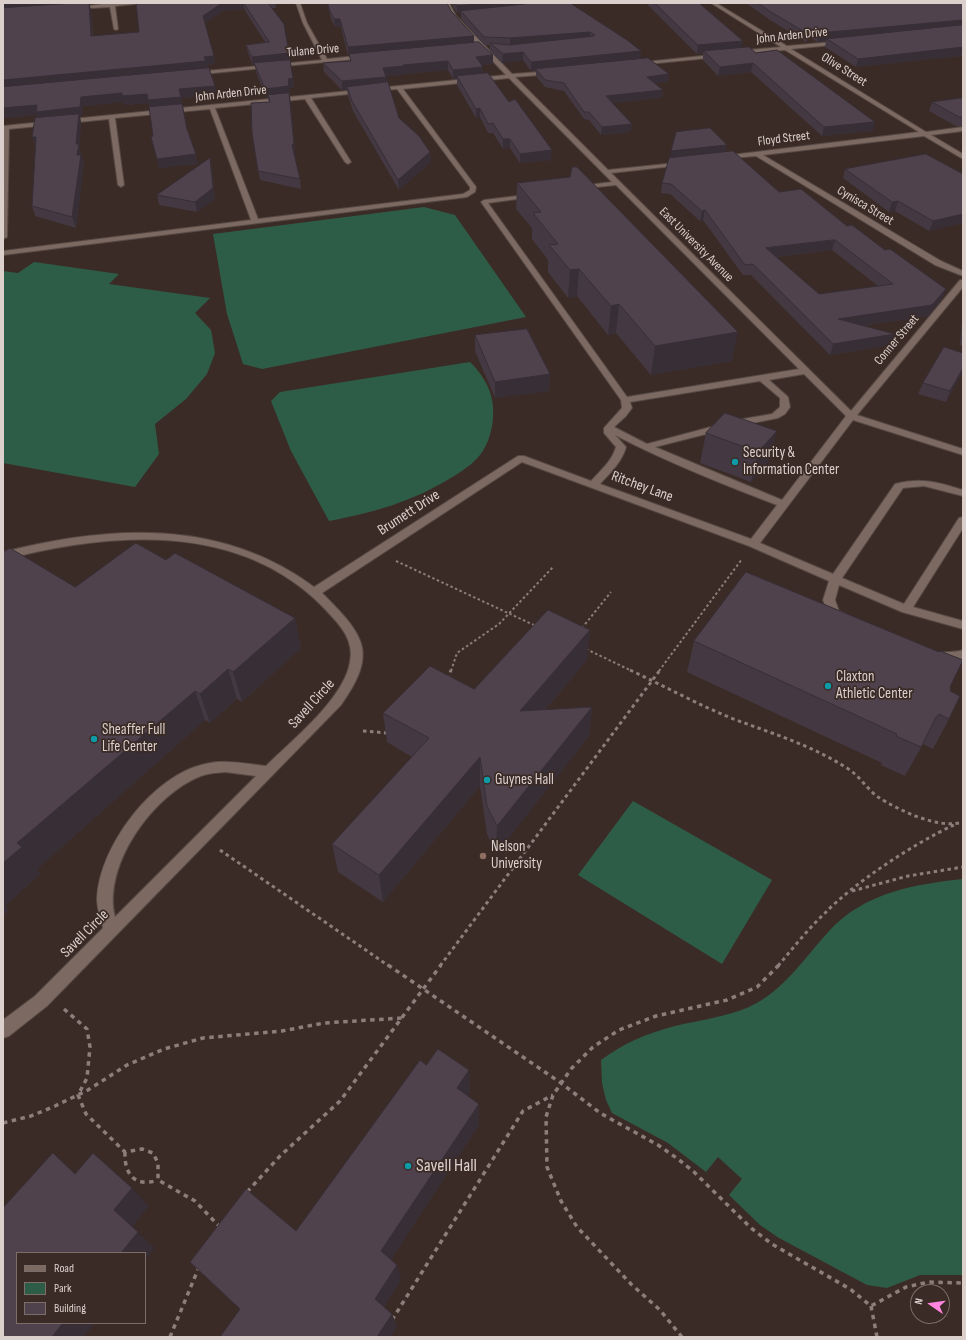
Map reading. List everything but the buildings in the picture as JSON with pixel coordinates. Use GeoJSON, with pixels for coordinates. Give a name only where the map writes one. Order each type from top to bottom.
{"type":"FeatureCollection","features":[{"type":"Feature","properties":{"kind":"street"},"geometry":{"type":"LineString","coordinates":[[65,9],[112,4],[143,3]]}},
{"type":"Feature","properties":{"kind":"street"},"geometry":{"type":"LineString","coordinates":[[298,3],[304,23],[325,61]]}},
{"type":"Feature","properties":{"kind":"street","name":"East University Avenue"},"geometry":{"type":"LineString","coordinates":[[447,3],[481,48],[512,76],[850,416],[963,452]]}},
{"type":"Feature","properties":{"kind":"street","name":"Olive Street"},"geometry":{"type":"LineString","coordinates":[[713,3],[787,47],[963,157]]}},
{"type":"Feature","properties":{"kind":"street"},"geometry":{"type":"LineString","coordinates":[[112,4],[116,29]]}},
{"type":"Feature","properties":{"kind":"street","name":"John Arden Drive"},"geometry":{"type":"LineString","coordinates":[[731,54],[848,41]]}},
{"type":"Feature","properties":{"kind":"street"},"geometry":{"type":"LineString","coordinates":[[628,64],[724,54]]}},
{"type":"Feature","properties":{"kind":"street","name":"Tulane Drive"},"geometry":{"type":"LineString","coordinates":[[191,74],[372,57]]}},
{"type":"Feature","properties":{"kind":"street","name":"John Arden Drive"},"geometry":{"type":"LineString","coordinates":[[5,128],[558,71]]}},
{"type":"Feature","properties":{"kind":"street"},"geometry":{"type":"LineString","coordinates":[[3,253],[464,196],[473,191],[473,187],[399,88]]}},
{"type":"Feature","properties":{"kind":"street"},"geometry":{"type":"LineString","coordinates":[[307,97],[348,162]]}},
{"type":"Feature","properties":{"kind":"street"},"geometry":{"type":"LineString","coordinates":[[212,106],[255,222]]}},
{"type":"Feature","properties":{"kind":"street"},"geometry":{"type":"LineString","coordinates":[[112,117],[122,185]]}},
{"type":"Feature","properties":{"kind":"street"},"geometry":{"type":"LineString","coordinates":[[3,237],[5,128]]}},
{"type":"Feature","properties":{"kind":"street","name":"Floyd Street"},"geometry":{"type":"LineString","coordinates":[[719,159],[963,129]]}},
{"type":"Feature","properties":{"kind":"street","name":"Cynisca Street"},"geometry":{"type":"LineString","coordinates":[[757,154],[938,263],[963,274]]}},
{"type":"Feature","properties":{"kind":"street"},"geometry":{"type":"LineString","coordinates":[[607,172],[688,162]]}},
{"type":"Feature","properties":{"kind":"street"},"geometry":{"type":"LineString","coordinates":[[570,189],[618,183]]}},
{"type":"Feature","properties":{"kind":"street"},"geometry":{"type":"LineString","coordinates":[[539,194],[484,202],[625,400],[627,408],[625,412],[613,421],[609,428],[609,435],[621,447],[621,450],[616,459],[593,485]]}},
{"type":"Feature","properties":{"kind":"street","name":"Conner Street"},"geometry":{"type":"LineString","coordinates":[[753,544],[850,416],[963,282]]}},
{"type":"Feature","properties":{"kind":"street"},"geometry":{"type":"LineString","coordinates":[[625,400],[806,371]]}},
{"type":"Feature","properties":{"kind":"street"},"geometry":{"type":"LineString","coordinates":[[646,447],[738,423],[775,416],[782,412],[786,407],[784,397],[762,378]]}},
{"type":"Feature","properties":{"kind":"street"},"geometry":{"type":"LineString","coordinates":[[609,428],[646,447],[724,481],[783,504]]}},
{"type":"Feature","properties":{"kind":"street","name":"Ritchey Lane"},"geometry":{"type":"LineString","coordinates":[[521,458],[753,544],[906,609],[963,625]]}},
{"type":"Feature","properties":{"kind":"street","name":"Brumett Drive"},"geometry":{"type":"LineString","coordinates":[[314,593],[521,458]]}},
{"type":"Feature","properties":{"kind":"street"},"geometry":{"type":"LineString","coordinates":[[855,623],[834,614],[829,600],[835,580],[899,486],[911,482],[930,483],[963,493]]}},
{"type":"Feature","properties":{"kind":"street"},"geometry":{"type":"LineString","coordinates":[[906,609],[963,520]]}},
{"type":"Feature","properties":{"kind":"street","name":"Savell Circle"},"geometry":{"type":"LineString","coordinates":[[3,556],[48,544],[90,537],[140,535],[188,539],[234,549],[264,562],[301,583],[314,593],[327,604],[344,624],[356,644],[356,665],[349,687],[331,709],[47,995],[3,1030]]}},
{"type":"Feature","properties":{"kind":"street"},"geometry":{"type":"LineString","coordinates":[[926,652],[940,658],[958,657],[963,654]]}},
{"type":"Feature","properties":{"kind":"street"},"geometry":{"type":"LineString","coordinates":[[111,931],[104,897],[117,853],[128,832],[141,814],[165,792],[186,777],[210,768],[230,767],[269,772]]}},
{"type":"Feature","properties":{"kind":"path"},"geometry":{"type":"LineString","coordinates":[[243,1198],[280,1156],[340,1101],[753,544]]}},
{"type":"Feature","properties":{"kind":"path"},"geometry":{"type":"LineString","coordinates":[[377,552],[543,630]]}},
{"type":"Feature","properties":{"kind":"path"},"geometry":{"type":"LineString","coordinates":[[447,681],[457,653],[494,628],[510,614],[553,567]]}},
{"type":"Feature","properties":{"kind":"path"},"geometry":{"type":"LineString","coordinates":[[579,631],[611,592]]}},
{"type":"Feature","properties":{"kind":"path"},"geometry":{"type":"LineString","coordinates":[[584,648],[730,717],[809,746],[851,771],[869,789],[894,806],[936,823],[954,825]]}},
{"type":"Feature","properties":{"kind":"path"},"geometry":{"type":"LineString","coordinates":[[363,731],[392,733]]}},
{"type":"Feature","properties":{"kind":"path"},"geometry":{"type":"LineString","coordinates":[[682,1337],[660,1310],[631,1284],[577,1228],[561,1201],[547,1167],[545,1137],[546,1117],[553,1095],[571,1068],[593,1047],[619,1030],[656,1016],[727,1000],[757,987],[826,912],[868,877],[936,833],[963,822]]}},
{"type":"Feature","properties":{"kind":"path"},"geometry":{"type":"LineString","coordinates":[[203,838],[561,1083],[600,1113],[658,1145],[678,1159],[694,1172],[751,1228],[772,1244],[850,1289],[871,1306],[877,1337]]}},
{"type":"Feature","properties":{"kind":"path"},"geometry":{"type":"LineString","coordinates":[[851,892],[908,876],[963,867]]}},
{"type":"Feature","properties":{"kind":"path"},"geometry":{"type":"LineString","coordinates":[[47,995],[82,1022],[87,1029],[90,1047],[88,1072],[87,1078],[78,1095]]}},
{"type":"Feature","properties":{"kind":"path"},"geometry":{"type":"LineString","coordinates":[[3,1123],[31,1116],[78,1095],[127,1065],[164,1049],[203,1038],[282,1030],[324,1023],[402,1018]]}},
{"type":"Feature","properties":{"kind":"path"},"geometry":{"type":"LineString","coordinates":[[78,1095],[86,1114],[126,1152]]}},
{"type":"Feature","properties":{"kind":"path"},"geometry":{"type":"LineString","coordinates":[[389,1324],[523,1111],[553,1095]]}},
{"type":"Feature","properties":{"kind":"path"},"geometry":{"type":"LineString","coordinates":[[126,1152],[144,1148],[152,1152],[160,1163],[158,1180]]}},
{"type":"Feature","properties":{"kind":"path"},"geometry":{"type":"LineString","coordinates":[[126,1152],[124,1164],[129,1174],[134,1179],[141,1183],[151,1184],[158,1180]]}},
{"type":"Feature","properties":{"kind":"path"},"geometry":{"type":"LineString","coordinates":[[158,1180],[195,1201],[222,1226],[217,1235]]}},
{"type":"Feature","properties":{"kind":"path"},"geometry":{"type":"LineString","coordinates":[[170,1337],[194,1276],[202,1262]]}},
{"type":"Feature","properties":{"kind":"path"},"geometry":{"type":"LineString","coordinates":[[871,1306],[906,1287],[929,1282],[963,1283]]}},
{"type":"Feature","properties":{"kind":"green space"},"geometry":{"type":"Polygon","coordinates":[[[424,207],[455,215],[526,317],[262,369],[243,364],[227,314],[213,234],[424,207]]]}},
{"type":"Feature","properties":{"kind":"green space"},"geometry":{"type":"Polygon","coordinates":[[[34,262],[119,274],[109,284],[210,298],[195,313],[211,330],[215,353],[207,374],[186,399],[155,424],[159,454],[135,487],[3,463],[3,271],[18,273],[34,262]]]}},
{"type":"Feature","properties":{"kind":"green space"},"geometry":{"type":"Polygon","coordinates":[[[470,362],[481,374],[488,387],[491,394],[493,410],[491,433],[483,451],[477,459],[457,474],[435,487],[406,500],[391,506],[329,521],[291,451],[271,401],[280,392],[470,362]]]}},
{"type":"Feature","properties":{"kind":"green space"},"geometry":{"type":"Polygon","coordinates":[[[633,801],[772,880],[722,964],[578,875],[633,801]]]}},
{"type":"Feature","properties":{"kind":"green space"},"geometry":{"type":"Polygon","coordinates":[[[963,879],[963,1275],[920,1275],[887,1288],[867,1285],[779,1238],[760,1225],[729,1195],[742,1179],[718,1157],[706,1172],[668,1143],[612,1113],[606,1100],[602,1083],[601,1060],[610,1054],[636,1039],[655,1032],[731,1013],[749,1007],[762,1000],[793,973],[830,930],[844,917],[858,907],[874,899],[891,892],[927,884],[963,879]]]}},
{"type":"Feature","properties":{"kind":"place","name":"Security & Information Center"},"geometry":{"type":"Point","coordinates":[735,462]}},
{"type":"Feature","properties":{"kind":"place","name":"Claxton Athletic Center"},"geometry":{"type":"Point","coordinates":[828,686]}},
{"type":"Feature","properties":{"kind":"place","name":"Sheaffer Full Life Center"},"geometry":{"type":"Point","coordinates":[94,739]}},
{"type":"Feature","properties":{"kind":"place","name":"Guynes Hall"},"geometry":{"type":"Point","coordinates":[487,780]}},
{"type":"Feature","properties":{"kind":"place","name":"Nelson University"},"geometry":{"type":"Point","coordinates":[483,856]}},
{"type":"Feature","properties":{"kind":"place","name":"Savell Hall"},"geometry":{"type":"Point","coordinates":[408,1166]}}]}
